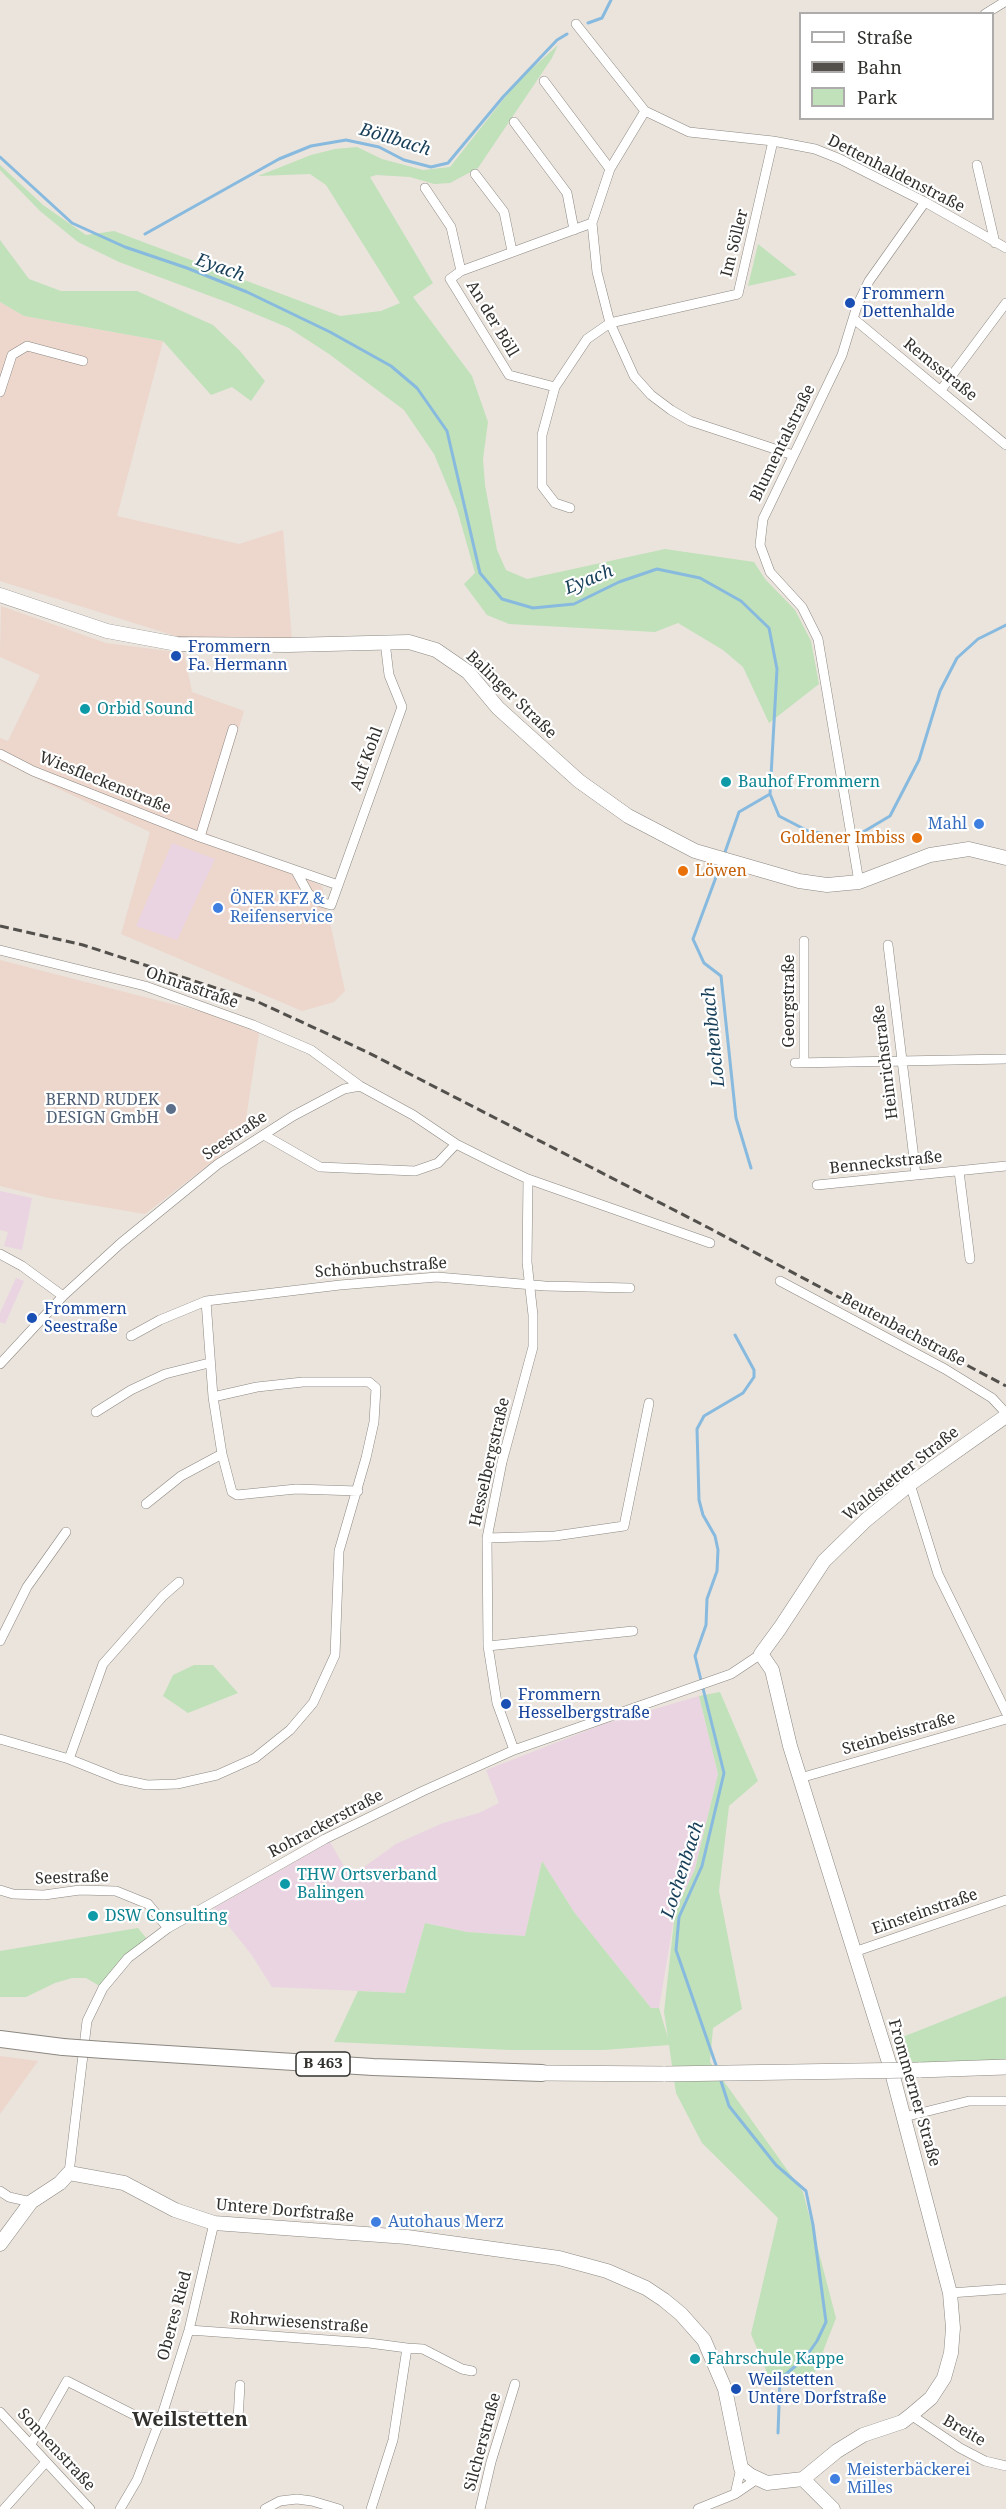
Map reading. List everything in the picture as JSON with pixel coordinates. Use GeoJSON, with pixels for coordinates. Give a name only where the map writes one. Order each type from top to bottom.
{"type":"FeatureCollection","features":[{"type":"Feature","properties":{"kind":"highway","name":"B 463"},"geometry":{"type":"LineString","coordinates":[[0,2039],[63,2047],[373,2067],[542,2073]]}},
{"type":"Feature","properties":{"kind":"main road","name":"B 463"},"geometry":{"type":"LineString","coordinates":[[542,2073],[665,2074],[1006,2067]]}},
{"type":"Feature","properties":{"kind":"street"},"geometry":{"type":"LineString","coordinates":[[988,12],[1006,1]]}},
{"type":"Feature","properties":{"kind":"street","name":"Dettenhaldenstraße"},"geometry":{"type":"LineString","coordinates":[[576,24],[645,111],[689,132],[773,141],[815,150],[840,159],[925,202],[1006,248]]}},
{"type":"Feature","properties":{"kind":"street"},"geometry":{"type":"LineString","coordinates":[[543,81],[610,169]]}},
{"type":"Feature","properties":{"kind":"street"},"geometry":{"type":"LineString","coordinates":[[645,111],[610,169],[592,223],[597,272],[610,323],[634,376],[651,395],[671,410],[690,421],[793,455]]}},
{"type":"Feature","properties":{"kind":"street"},"geometry":{"type":"LineString","coordinates":[[514,122],[567,193],[574,230]]}},
{"type":"Feature","properties":{"kind":"street","name":"Im Söller"},"geometry":{"type":"LineString","coordinates":[[610,323],[738,294],[773,141]]}},
{"type":"Feature","properties":{"kind":"street","name":"Dettenhaldenstraße"},"geometry":{"type":"LineString","coordinates":[[977,165],[995,243]]}},
{"type":"Feature","properties":{"kind":"street"},"geometry":{"type":"LineString","coordinates":[[475,174],[504,212],[512,251]]}},
{"type":"Feature","properties":{"kind":"street","name":"An der Böll"},"geometry":{"type":"LineString","coordinates":[[425,188],[451,227],[461,271]]}},
{"type":"Feature","properties":{"kind":"street","name":"Blumentalstraße"},"geometry":{"type":"LineString","coordinates":[[858,876],[818,639],[801,607],[770,572],[760,545],[763,519],[842,355],[857,306],[869,280],[925,202]]}},
{"type":"Feature","properties":{"kind":"street","name":"An der Böll"},"geometry":{"type":"LineString","coordinates":[[555,387],[509,375],[450,279],[461,271],[592,223]]}},
{"type":"Feature","properties":{"kind":"street"},"geometry":{"type":"LineString","coordinates":[[941,390],[1006,303]]}},
{"type":"Feature","properties":{"kind":"street","name":"Remsstraße"},"geometry":{"type":"LineString","coordinates":[[854,319],[1006,445]]}},
{"type":"Feature","properties":{"kind":"street"},"geometry":{"type":"LineString","coordinates":[[570,508],[555,503],[542,486],[542,435],[555,387],[587,339],[610,323]]}},
{"type":"Feature","properties":{"kind":"street"},"geometry":{"type":"LineString","coordinates":[[0,392],[12,355],[27,346],[83,361]]}},
{"type":"Feature","properties":{"kind":"street","name":"Balinger Straße"},"geometry":{"type":"LineString","coordinates":[[0,595],[107,631],[177,644],[288,645],[409,642],[436,650],[468,672],[498,708],[589,788],[628,816],[674,842],[716,857],[799,881],[827,885],[930,855],[969,849],[1006,858]]}},
{"type":"Feature","properties":{"kind":"street","name":"Auf Kohl"},"geometry":{"type":"LineString","coordinates":[[339,885],[402,707],[389,675],[385,642]]}},
{"type":"Feature","properties":{"kind":"street"},"geometry":{"type":"LineString","coordinates":[[200,837],[233,729]]}},
{"type":"Feature","properties":{"kind":"street","name":"Wiesfleckenstraße"},"geometry":{"type":"LineString","coordinates":[[0,754],[33,771],[200,837],[339,885]]}},
{"type":"Feature","properties":{"kind":"street"},"geometry":{"type":"LineString","coordinates":[[296,871],[308,893],[317,901],[331,905],[339,885]]}},
{"type":"Feature","properties":{"kind":"street","name":"Georgstraße"},"geometry":{"type":"LineString","coordinates":[[804,941],[800,1062],[900,1061]]}},
{"type":"Feature","properties":{"kind":"street","name":"Heinrichstraße"},"geometry":{"type":"LineString","coordinates":[[888,945],[915,1175]]}},
{"type":"Feature","properties":{"kind":"street","name":"Ohnrastraße"},"geometry":{"type":"LineString","coordinates":[[0,950],[145,986],[253,1025],[311,1050],[360,1086]]}},
{"type":"Feature","properties":{"kind":"street"},"geometry":{"type":"LineString","coordinates":[[900,1061],[1006,1059]]}},
{"type":"Feature","properties":{"kind":"street"},"geometry":{"type":"LineString","coordinates":[[360,1086],[413,1115],[456,1144],[528,1179],[710,1243]]}},
{"type":"Feature","properties":{"kind":"street","name":"Seestraße"},"geometry":{"type":"LineString","coordinates":[[0,1364],[63,1296],[154,1214],[218,1164],[292,1116],[344,1089],[360,1086]]}},
{"type":"Feature","properties":{"kind":"street"},"geometry":{"type":"LineString","coordinates":[[264,1135],[320,1167],[415,1171],[438,1163],[456,1144]]}},
{"type":"Feature","properties":{"kind":"street","name":"Benneckstraße"},"geometry":{"type":"LineString","coordinates":[[817,1185],[1006,1166]]}},
{"type":"Feature","properties":{"kind":"street","name":"Benneckstraße"},"geometry":{"type":"LineString","coordinates":[[959,1171],[970,1259]]}},
{"type":"Feature","properties":{"kind":"street","name":"Hesselbergstraße"},"geometry":{"type":"LineString","coordinates":[[514,1750],[497,1703],[488,1646],[487,1538],[502,1462],[533,1347],[527,1262],[528,1179]]}},
{"type":"Feature","properties":{"kind":"street"},"geometry":{"type":"LineString","coordinates":[[0,1254],[22,1266],[63,1296]]}},
{"type":"Feature","properties":{"kind":"street","name":"Schönbuchstraße"},"geometry":{"type":"LineString","coordinates":[[131,1336],[168,1316],[206,1301],[340,1285],[438,1277],[545,1286],[630,1288]]}},
{"type":"Feature","properties":{"kind":"street","name":"Beutenbachstraße"},"geometry":{"type":"LineString","coordinates":[[780,1281],[945,1369],[992,1398],[1006,1415]]}},
{"type":"Feature","properties":{"kind":"street"},"geometry":{"type":"LineString","coordinates":[[206,1301],[213,1398],[222,1454],[232,1492],[237,1495],[296,1489],[358,1491]]}},
{"type":"Feature","properties":{"kind":"street"},"geometry":{"type":"LineString","coordinates":[[96,1412],[131,1390],[165,1374],[209,1363]]}},
{"type":"Feature","properties":{"kind":"street"},"geometry":{"type":"LineString","coordinates":[[0,1739],[69,1759],[119,1779],[147,1785],[177,1784],[217,1775],[255,1758],[291,1730],[313,1703],[335,1655],[339,1551],[358,1491],[374,1422],[376,1388],[369,1382],[303,1382],[257,1387],[213,1398]]}},
{"type":"Feature","properties":{"kind":"street"},"geometry":{"type":"LineString","coordinates":[[487,1538],[555,1536],[624,1526],[649,1403]]}},
{"type":"Feature","properties":{"kind":"street","name":"Waldstetter Straße"},"geometry":{"type":"LineString","coordinates":[[761,1654],[824,1561],[866,1520],[910,1484],[1006,1415]]}},
{"type":"Feature","properties":{"kind":"street"},"geometry":{"type":"LineString","coordinates":[[146,1504],[181,1476],[222,1454]]}},
{"type":"Feature","properties":{"kind":"street"},"geometry":{"type":"LineString","coordinates":[[910,1484],[939,1574],[1006,1712]]}},
{"type":"Feature","properties":{"kind":"street"},"geometry":{"type":"LineString","coordinates":[[0,1641],[27,1587],[66,1532]]}},
{"type":"Feature","properties":{"kind":"street"},"geometry":{"type":"LineString","coordinates":[[69,1759],[103,1664],[163,1596],[179,1582]]}},
{"type":"Feature","properties":{"kind":"street"},"geometry":{"type":"LineString","coordinates":[[488,1646],[633,1631]]}},
{"type":"Feature","properties":{"kind":"street","name":"Rohrackerstraße"},"geometry":{"type":"LineString","coordinates":[[69,2173],[87,2021],[103,1988],[128,1958],[168,1928],[325,1839],[423,1791],[514,1750],[709,1683],[731,1674],[761,1654]]}},
{"type":"Feature","properties":{"kind":"street","name":"Frommerner Straße"},"geometry":{"type":"LineString","coordinates":[[761,1654],[772,1670],[800,1778],[904,2117],[950,2293],[953,2328],[951,2353],[944,2378],[931,2398],[902,2422],[863,2435],[837,2451],[803,2479]]}},
{"type":"Feature","properties":{"kind":"street","name":"Steinbeisstraße"},"geometry":{"type":"LineString","coordinates":[[800,1778],[1006,1719]]}},
{"type":"Feature","properties":{"kind":"street","name":"Seestraße"},"geometry":{"type":"LineString","coordinates":[[0,1890],[14,1894],[44,1895],[80,1890],[116,1891],[148,1904],[168,1928]]}},
{"type":"Feature","properties":{"kind":"street","name":"Einsteinstraße"},"geometry":{"type":"LineString","coordinates":[[855,1952],[1006,1900]]}},
{"type":"Feature","properties":{"kind":"street"},"geometry":{"type":"LineString","coordinates":[[904,2117],[969,2101],[1006,2101]]}},
{"type":"Feature","properties":{"kind":"street"},"geometry":{"type":"LineString","coordinates":[[0,2244],[31,2202],[60,2183],[69,2173]]}},
{"type":"Feature","properties":{"kind":"street","name":"Untere Dorfstraße"},"geometry":{"type":"LineString","coordinates":[[69,2173],[124,2183],[175,2210],[214,2223],[407,2237],[559,2258],[607,2271],[646,2288],[681,2314],[704,2340],[725,2389],[741,2468]]}},
{"type":"Feature","properties":{"kind":"street"},"geometry":{"type":"LineString","coordinates":[[0,2191],[9,2197],[31,2202]]}},
{"type":"Feature","properties":{"kind":"street","name":"Oberes Ried"},"geometry":{"type":"LineString","coordinates":[[120,2509],[137,2480],[162,2415],[189,2330],[214,2223]]}},
{"type":"Feature","properties":{"kind":"street"},"geometry":{"type":"LineString","coordinates":[[950,2293],[1006,2289]]}},
{"type":"Feature","properties":{"kind":"street","name":"Rohrwiesenstraße"},"geometry":{"type":"LineString","coordinates":[[189,2330],[423,2349],[462,2369],[472,2371]]}},
{"type":"Feature","properties":{"kind":"street"},"geometry":{"type":"LineString","coordinates":[[371,2509],[393,2440],[407,2348]]}},
{"type":"Feature","properties":{"kind":"street"},"geometry":{"type":"LineString","coordinates":[[31,2445],[67,2381],[158,2427]]}},
{"type":"Feature","properties":{"kind":"street","name":"Silcherstraße"},"geometry":{"type":"LineString","coordinates":[[480,2509],[491,2462],[515,2384]]}},
{"type":"Feature","properties":{"kind":"street"},"geometry":{"type":"LineString","coordinates":[[162,2415],[238,2419],[240,2385]]}},
{"type":"Feature","properties":{"kind":"street","name":"Sonnenstraße"},"geometry":{"type":"LineString","coordinates":[[0,2412],[90,2509]]}},
{"type":"Feature","properties":{"kind":"street","name":"Breite"},"geometry":{"type":"LineString","coordinates":[[911,2415],[960,2448],[985,2461],[1006,2466]]}},
{"type":"Feature","properties":{"kind":"street"},"geometry":{"type":"LineString","coordinates":[[4,2509],[46,2462]]}},
{"type":"Feature","properties":{"kind":"street"},"geometry":{"type":"LineString","coordinates":[[735,2494],[741,2468],[767,2483],[803,2479],[833,2509]]}},
{"type":"Feature","properties":{"kind":"street"},"geometry":{"type":"LineString","coordinates":[[698,2509],[735,2494],[757,2479]]}},
{"type":"Feature","properties":{"kind":"street"},"geometry":{"type":"LineString","coordinates":[[266,2509],[279,2501],[297,2499],[339,2509]]}},
{"type":"Feature","properties":{"kind":"shaded area"},"geometry":{"type":"Polygon","coordinates":[[[0,302],[24,316],[163,341],[117,516],[239,544],[283,530],[292,640],[182,638],[0,581],[0,302]]]}},
{"type":"Feature","properties":{"kind":"shaded area"},"geometry":{"type":"Polygon","coordinates":[[[1,606],[106,643],[184,653],[192,692],[244,711],[207,833],[322,886],[345,991],[334,1002],[302,1011],[121,934],[150,832],[0,761],[0,738],[8,741],[40,675],[0,657],[1,606]]]}},
{"type":"Feature","properties":{"kind":"shaded area"},"geometry":{"type":"Polygon","coordinates":[[[172,843],[215,859],[177,940],[136,926],[172,843]]]}},
{"type":"Feature","properties":{"kind":"shaded area"},"geometry":{"type":"Polygon","coordinates":[[[0,960],[203,1012],[259,1033],[243,1138],[145,1214],[49,1198],[0,1186],[0,960]]]}},
{"type":"Feature","properties":{"kind":"shaded area"},"geometry":{"type":"Polygon","coordinates":[[[0,1191],[32,1198],[22,1250],[4,1246],[8,1232],[0,1230],[0,1191]]]}},
{"type":"Feature","properties":{"kind":"shaded area"},"geometry":{"type":"Polygon","coordinates":[[[16,1278],[24,1281],[5,1324],[1,1322],[0,1324],[0,1313],[16,1278]]]}},
{"type":"Feature","properties":{"kind":"shaded area"},"geometry":{"type":"Polygon","coordinates":[[[699,1696],[718,1774],[695,1869],[675,1912],[659,2008],[651,2008],[574,1912],[542,1861],[525,1936],[467,1932],[425,1923],[405,1993],[272,1987],[251,1954],[214,1908],[330,1842],[350,1877],[396,1844],[443,1823],[479,1813],[499,1803],[486,1770],[604,1724],[699,1696]]]}},
{"type":"Feature","properties":{"kind":"shaded area"},"geometry":{"type":"Polygon","coordinates":[[[0,2056],[38,2061],[0,2114],[0,2056]]]}},
{"type":"Feature","properties":{"kind":"green space"},"geometry":{"type":"Polygon","coordinates":[[[558,45],[552,58],[478,168],[450,183],[434,184],[410,177],[376,175],[370,177],[433,283],[413,297],[472,376],[488,422],[483,459],[485,485],[497,550],[506,570],[527,579],[665,549],[754,562],[765,579],[795,610],[811,641],[819,684],[769,723],[743,667],[723,650],[678,623],[655,632],[509,624],[487,615],[464,584],[475,573],[457,509],[434,454],[404,410],[329,354],[289,328],[119,262],[78,242],[40,211],[0,170],[0,165],[43,205],[86,235],[114,231],[340,316],[381,311],[400,303],[326,185],[310,174],[258,176],[311,155],[357,147],[382,159],[423,170],[450,167],[517,82],[558,45]]]}},
{"type":"Feature","properties":{"kind":"green space"},"geometry":{"type":"Polygon","coordinates":[[[0,240],[29,279],[61,291],[137,291],[213,325],[240,351],[265,381],[251,401],[232,387],[211,395],[163,341],[24,316],[0,302],[0,240]]]}},
{"type":"Feature","properties":{"kind":"green space"},"geometry":{"type":"Polygon","coordinates":[[[758,244],[797,275],[748,286],[758,244]]]}},
{"type":"Feature","properties":{"kind":"green space"},"geometry":{"type":"Polygon","coordinates":[[[194,1665],[213,1665],[238,1693],[188,1713],[163,1696],[173,1675],[194,1665]]]}},
{"type":"Feature","properties":{"kind":"green space"},"geometry":{"type":"Polygon","coordinates":[[[720,1692],[758,1781],[729,1806],[719,1891],[742,2009],[713,2028],[710,2062],[803,2192],[836,2318],[812,2380],[770,2380],[751,2334],[778,2218],[702,2143],[676,2093],[669,2045],[604,2050],[510,2050],[334,2042],[358,1991],[405,1993],[425,1923],[467,1932],[525,1936],[542,1861],[574,1912],[651,2008],[659,2008],[668,2038],[664,2012],[675,1912],[695,1869],[718,1774],[699,1696],[720,1692]]]}},
{"type":"Feature","properties":{"kind":"green space"},"geometry":{"type":"Polygon","coordinates":[[[138,1928],[147,1939],[103,1988],[86,1978],[72,1978],[55,1983],[26,1997],[0,1997],[0,1951],[138,1928]]]}},
{"type":"Feature","properties":{"kind":"green space"},"geometry":{"type":"Polygon","coordinates":[[[1006,1996],[1006,2069],[919,2070],[895,2040],[1006,1996]]]}},
{"type":"Feature","properties":{"kind":"waterway","name":"Böllbach"},"geometry":{"type":"LineString","coordinates":[[588,23],[602,18],[611,0]]}},
{"type":"Feature","properties":{"kind":"waterway","name":"Böllbach"},"geometry":{"type":"LineString","coordinates":[[145,234],[279,159],[311,146],[346,140],[379,147],[404,160],[431,167],[448,163],[503,97],[557,40],[567,34]]}},
{"type":"Feature","properties":{"kind":"waterway","name":"Eyach"},"geometry":{"type":"LineString","coordinates":[[0,157],[72,223],[125,247],[247,292],[330,332],[391,366],[417,388],[447,431],[480,573],[502,599],[533,608],[574,604],[619,582],[657,569],[700,578],[741,601],[769,628],[777,669],[770,794],[779,816],[808,831],[838,836],[863,832],[890,816],[919,760],[940,691],[957,658],[978,639],[1006,625]]}},
{"type":"Feature","properties":{"kind":"waterway","name":"Lochenbach"},"geometry":{"type":"LineString","coordinates":[[724,855],[739,812],[770,794]]}},
{"type":"Feature","properties":{"kind":"waterway","name":"Lochenbach"},"geometry":{"type":"LineString","coordinates":[[722,861],[693,939],[704,963],[721,976],[736,1118],[751,1168]]}},
{"type":"Feature","properties":{"kind":"waterway","name":"Lochenbach"},"geometry":{"type":"LineString","coordinates":[[717,2068],[676,1950],[679,1917],[702,1866],[724,1773],[695,1656],[706,1625],[707,1599],[717,1571],[718,1550],[715,1536],[703,1515],[699,1500],[697,1429],[704,1416],[743,1393],[754,1377],[754,1370],[735,1335]]}},
{"type":"Feature","properties":{"kind":"waterway","name":"Lochenbach"},"geometry":{"type":"LineString","coordinates":[[720,2078],[729,2106],[776,2165],[806,2191],[813,2225],[826,2322],[805,2358],[780,2379],[778,2433]]}},
{"type":"Feature","properties":{"kind":"railway"},"geometry":{"type":"LineString","coordinates":[[0,926],[83,945],[256,1001],[367,1052],[709,1228],[1006,1386]]}},
{"type":"Feature","properties":{"kind":"place","name":"Frommern Dettenhalde"},"geometry":{"type":"Point","coordinates":[850,303]}},
{"type":"Feature","properties":{"kind":"place","name":"Frommern Fa. Hermann"},"geometry":{"type":"Point","coordinates":[176,656]}},
{"type":"Feature","properties":{"kind":"place","name":"Orbid Sound"},"geometry":{"type":"Point","coordinates":[85,709]}},
{"type":"Feature","properties":{"kind":"place","name":"Bauhof Frommern"},"geometry":{"type":"Point","coordinates":[726,782]}},
{"type":"Feature","properties":{"kind":"place","name":"Mahl"},"geometry":{"type":"Point","coordinates":[979,824]}},
{"type":"Feature","properties":{"kind":"place","name":"Goldener Imbiss"},"geometry":{"type":"Point","coordinates":[917,838]}},
{"type":"Feature","properties":{"kind":"place","name":"Löwen"},"geometry":{"type":"Point","coordinates":[683,871]}},
{"type":"Feature","properties":{"kind":"place","name":"ÖNER KFZ & Reifenservice"},"geometry":{"type":"Point","coordinates":[218,908]}},
{"type":"Feature","properties":{"kind":"place","name":"BERND RUDEK DESIGN GmbH"},"geometry":{"type":"Point","coordinates":[171,1109]}},
{"type":"Feature","properties":{"kind":"place","name":"Frommern Seestraße"},"geometry":{"type":"Point","coordinates":[32,1318]}},
{"type":"Feature","properties":{"kind":"place","name":"Frommern Hesselbergstraße"},"geometry":{"type":"Point","coordinates":[506,1704]}},
{"type":"Feature","properties":{"kind":"place","name":"THW Ortsverband Balingen"},"geometry":{"type":"Point","coordinates":[285,1884]}},
{"type":"Feature","properties":{"kind":"place","name":"DSW Consulting"},"geometry":{"type":"Point","coordinates":[93,1916]}},
{"type":"Feature","properties":{"kind":"place","name":"Autohaus Merz"},"geometry":{"type":"Point","coordinates":[376,2222]}},
{"type":"Feature","properties":{"kind":"place","name":"Fahrschule Kappe"},"geometry":{"type":"Point","coordinates":[695,2359]}},
{"type":"Feature","properties":{"kind":"place","name":"Weilstetten Untere Dorfstraße"},"geometry":{"type":"Point","coordinates":[736,2389]}},
{"type":"Feature","properties":{"kind":"place","name":"Meisterbäckerei Milles"},"geometry":{"type":"Point","coordinates":[835,2479]}},
{"type":"Feature","properties":{"kind":"district","name":"Weilstetten"},"geometry":{"type":"Point","coordinates":[190,2420]}}]}
